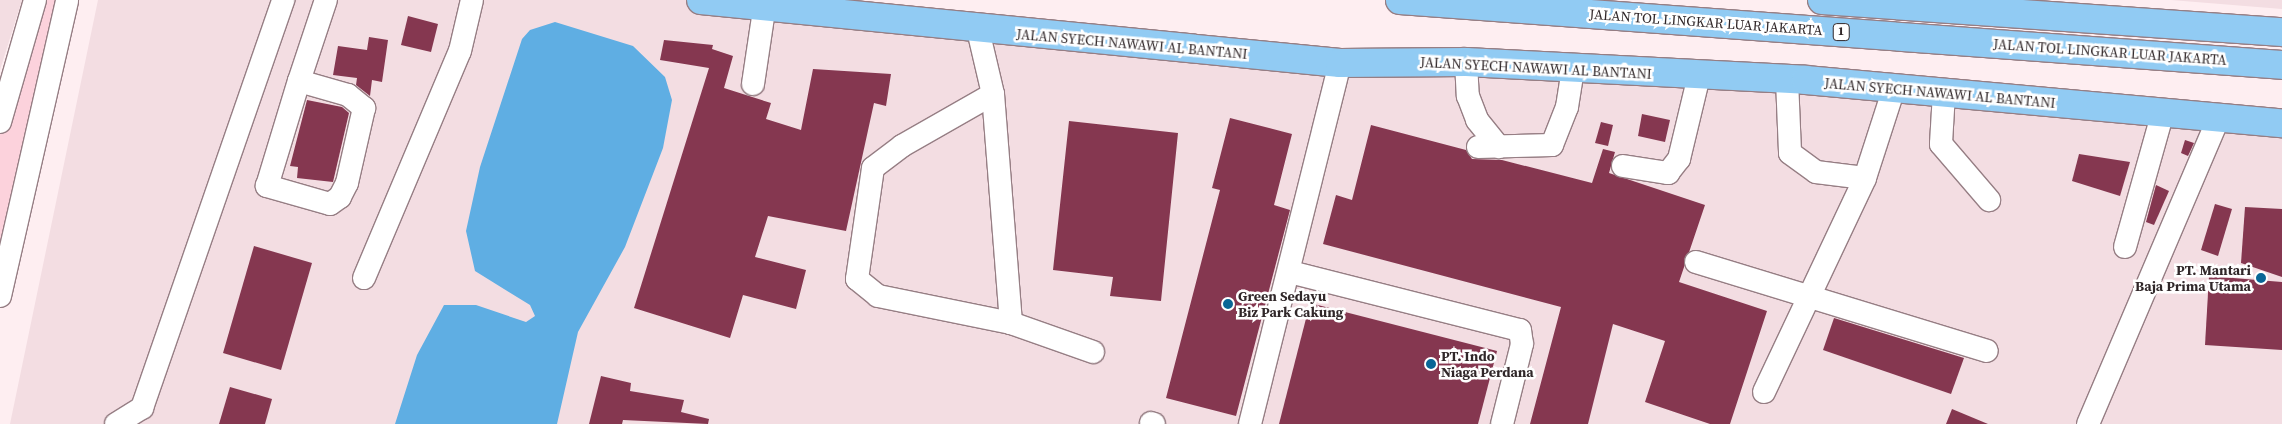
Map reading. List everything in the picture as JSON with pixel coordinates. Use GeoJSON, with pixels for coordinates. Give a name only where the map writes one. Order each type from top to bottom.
{"type":"FeatureCollection","features":[{"type":"Feature","properties":{"kind":"highway","name":"JALAN SYECH NAWAWI AL BANTANI"},"geometry":{"type":"LineString","coordinates":[[701,0],[765,4],[978,30],[1340,63],[1466,62],[1573,71],[1787,80],[2282,123]]}},
{"type":"Feature","properties":{"kind":"highway","name":"JALAN TOL LINGKAR LUAR JAKARTA"},"geometry":{"type":"LineString","coordinates":[[1400,0],[2282,65]]}},
{"type":"Feature","properties":{"kind":"highway","name":"1"},"geometry":{"type":"LineString","coordinates":[[1822,0],[2282,32]]}},
{"type":"Feature","properties":{"kind":"street"},"geometry":{"type":"LineString","coordinates":[[0,122],[35,0]]}},
{"type":"Feature","properties":{"kind":"street"},"geometry":{"type":"LineString","coordinates":[[0,296],[3,264],[67,0]]}},
{"type":"Feature","properties":{"kind":"street"},"geometry":{"type":"LineString","coordinates":[[116,424],[142,408],[283,0]]}},
{"type":"Feature","properties":{"kind":"street"},"geometry":{"type":"LineString","coordinates":[[299,81],[348,95],[364,108],[347,183],[340,197],[330,204],[267,186],[299,81],[326,0]]}},
{"type":"Feature","properties":{"kind":"street"},"geometry":{"type":"LineString","coordinates":[[364,278],[460,51],[472,0]]}},
{"type":"Feature","properties":{"kind":"street"},"geometry":{"type":"LineString","coordinates":[[753,84],[765,4]]}},
{"type":"Feature","properties":{"kind":"street"},"geometry":{"type":"LineString","coordinates":[[978,30],[993,94],[1011,324]]}},
{"type":"Feature","properties":{"kind":"street"},"geometry":{"type":"LineString","coordinates":[[1466,62],[1468,96],[1488,147],[1554,143],[1573,71]]}},
{"type":"Feature","properties":{"kind":"street"},"geometry":{"type":"LineString","coordinates":[[1250,424],[1290,272],[1340,63]]}},
{"type":"Feature","properties":{"kind":"street"},"geometry":{"type":"LineString","coordinates":[[1624,166],[1668,173],[1679,159],[1699,76]]}},
{"type":"Feature","properties":{"kind":"street"},"geometry":{"type":"LineString","coordinates":[[1787,80],[1790,153],[1816,172],[1865,178]]}},
{"type":"Feature","properties":{"kind":"street"},"geometry":{"type":"LineString","coordinates":[[1764,392],[1865,178],[1894,88]]}},
{"type":"Feature","properties":{"kind":"street"},"geometry":{"type":"LineString","coordinates":[[1944,93],[1940,144],[1989,200]]}},
{"type":"Feature","properties":{"kind":"street"},"geometry":{"type":"LineString","coordinates":[[993,94],[902,146],[874,168],[857,279],[878,296],[1011,324],[1093,352]]}},
{"type":"Feature","properties":{"kind":"street"},"geometry":{"type":"LineString","coordinates":[[2125,247],[2163,112]]}},
{"type":"Feature","properties":{"kind":"street"},"geometry":{"type":"LineString","coordinates":[[2088,424],[2219,117]]}},
{"type":"Feature","properties":{"kind":"street"},"geometry":{"type":"LineString","coordinates":[[1696,262],[1986,351]]}},
{"type":"Feature","properties":{"kind":"street"},"geometry":{"type":"LineString","coordinates":[[1290,272],[1520,330],[1522,344],[1502,424]]}},
{"type":"Feature","properties":{"kind":"shaded area"},"geometry":{"type":"Polygon","coordinates":[[[0,0],[22,0],[0,70],[0,0]]]}},
{"type":"Feature","properties":{"kind":"shaded area"},"geometry":{"type":"Polygon","coordinates":[[[35,0],[68,0],[0,296],[0,127],[35,0]]]}},
{"type":"Feature","properties":{"kind":"shaded area"},"geometry":{"type":"Polygon","coordinates":[[[98,0],[698,0],[1244,58],[2282,110],[2282,424],[10,424],[98,0]]]}},
{"type":"Feature","properties":{"kind":"shaded area"},"geometry":{"type":"Polygon","coordinates":[[[2171,0],[2282,0],[2282,9],[2171,0]]]}},
{"type":"Feature","properties":{"kind":"water"},"geometry":{"type":"Polygon","coordinates":[[[555,22],[633,46],[665,77],[672,100],[663,148],[625,247],[578,332],[557,424],[395,424],[417,355],[444,305],[476,305],[526,322],[535,316],[530,305],[475,271],[466,231],[480,167],[522,39],[530,30],[555,22]]]}},
{"type":"Feature","properties":{"kind":"building"},"geometry":{"type":"Polygon","coordinates":[[[408,16],[438,24],[431,52],[401,45],[408,16]]]}},
{"type":"Feature","properties":{"kind":"building"},"geometry":{"type":"Polygon","coordinates":[[[369,37],[388,40],[382,82],[372,80],[370,96],[356,85],[357,78],[333,75],[338,46],[367,50],[369,37]]]}},
{"type":"Feature","properties":{"kind":"building"},"geometry":{"type":"Polygon","coordinates":[[[664,40],[713,45],[712,49],[733,56],[724,88],[771,103],[766,119],[801,130],[813,69],[891,74],[886,106],[874,103],[846,231],[768,216],[755,257],[806,270],[796,309],[743,295],[730,338],[634,308],[709,68],[660,60],[664,40]]]}},
{"type":"Feature","properties":{"kind":"building"},"geometry":{"type":"Polygon","coordinates":[[[307,100],[342,107],[349,113],[333,182],[297,178],[298,167],[290,166],[307,100]]]}},
{"type":"Feature","properties":{"kind":"building"},"geometry":{"type":"Polygon","coordinates":[[[1642,114],[1670,120],[1665,142],[1638,136],[1642,114]]]}},
{"type":"Feature","properties":{"kind":"building","name":"Green Sedayu Biz Park Cakung"},"geometry":{"type":"Polygon","coordinates":[[[1230,118],[1292,134],[1274,205],[1290,210],[1236,416],[1166,398],[1220,190],[1212,188],[1230,118]]]}},
{"type":"Feature","properties":{"kind":"building"},"geometry":{"type":"Polygon","coordinates":[[[1069,121],[1178,133],[1161,301],[1110,296],[1113,277],[1053,270],[1069,121]]]}},
{"type":"Feature","properties":{"kind":"building"},"geometry":{"type":"Polygon","coordinates":[[[1601,122],[1613,125],[1608,146],[1595,143],[1601,122]]]}},
{"type":"Feature","properties":{"kind":"building"},"geometry":{"type":"Polygon","coordinates":[[[1371,125],[1466,150],[1472,159],[1502,160],[1592,183],[1603,149],[1615,152],[1609,173],[1705,205],[1679,282],[1767,311],[1730,424],[1710,424],[1645,402],[1665,341],[1613,324],[1588,424],[1530,424],[1561,307],[1323,244],[1336,195],[1352,200],[1371,125]]]}},
{"type":"Feature","properties":{"kind":"building"},"geometry":{"type":"Polygon","coordinates":[[[2185,140],[2194,143],[2188,156],[2181,153],[2185,140]]]}},
{"type":"Feature","properties":{"kind":"building"},"geometry":{"type":"Polygon","coordinates":[[[2079,154],[2130,162],[2120,196],[2072,181],[2079,154]]]}},
{"type":"Feature","properties":{"kind":"building"},"geometry":{"type":"Polygon","coordinates":[[[2156,185],[2169,191],[2154,225],[2146,222],[2156,185]]]}},
{"type":"Feature","properties":{"kind":"building"},"geometry":{"type":"Polygon","coordinates":[[[2215,204],[2232,209],[2218,256],[2201,250],[2215,204]]]}},
{"type":"Feature","properties":{"kind":"building"},"geometry":{"type":"Polygon","coordinates":[[[2245,207],[2282,209],[2282,277],[2241,263],[2245,207]]]}},
{"type":"Feature","properties":{"kind":"building"},"geometry":{"type":"Polygon","coordinates":[[[254,246],[312,263],[281,370],[223,353],[254,246]]]}},
{"type":"Feature","properties":{"kind":"building"},"geometry":{"type":"Polygon","coordinates":[[[2209,276],[2282,282],[2282,350],[2205,345],[2209,276]]]}},
{"type":"Feature","properties":{"kind":"building"},"geometry":{"type":"Polygon","coordinates":[[[1310,303],[1497,351],[1478,424],[1279,424],[1310,303]]]}},
{"type":"Feature","properties":{"kind":"building"},"geometry":{"type":"Polygon","coordinates":[[[1834,318],[1964,358],[1951,394],[1823,350],[1834,318]]]}},
{"type":"Feature","properties":{"kind":"building"},"geometry":{"type":"Polygon","coordinates":[[[601,376],[631,383],[630,391],[684,400],[681,412],[709,419],[708,424],[623,420],[622,424],[589,424],[601,376]]]}},
{"type":"Feature","properties":{"kind":"building"},"geometry":{"type":"Polygon","coordinates":[[[230,387],[272,399],[265,424],[219,424],[230,387]]]}},
{"type":"Feature","properties":{"kind":"building"},"geometry":{"type":"Polygon","coordinates":[[[1952,409],[1988,424],[1946,424],[1952,409]]]}},
{"type":"Feature","properties":{"kind":"place","name":"PT. Mantari Baja Prima Utama"},"geometry":{"type":"Point","coordinates":[2261,278]}},
{"type":"Feature","properties":{"kind":"place","name":"Green Sedayu Biz Park Cakung"},"geometry":{"type":"Point","coordinates":[1228,304]}},
{"type":"Feature","properties":{"kind":"place","name":"PT. Indo Niaga Perdana"},"geometry":{"type":"Point","coordinates":[1431,364]}}]}
